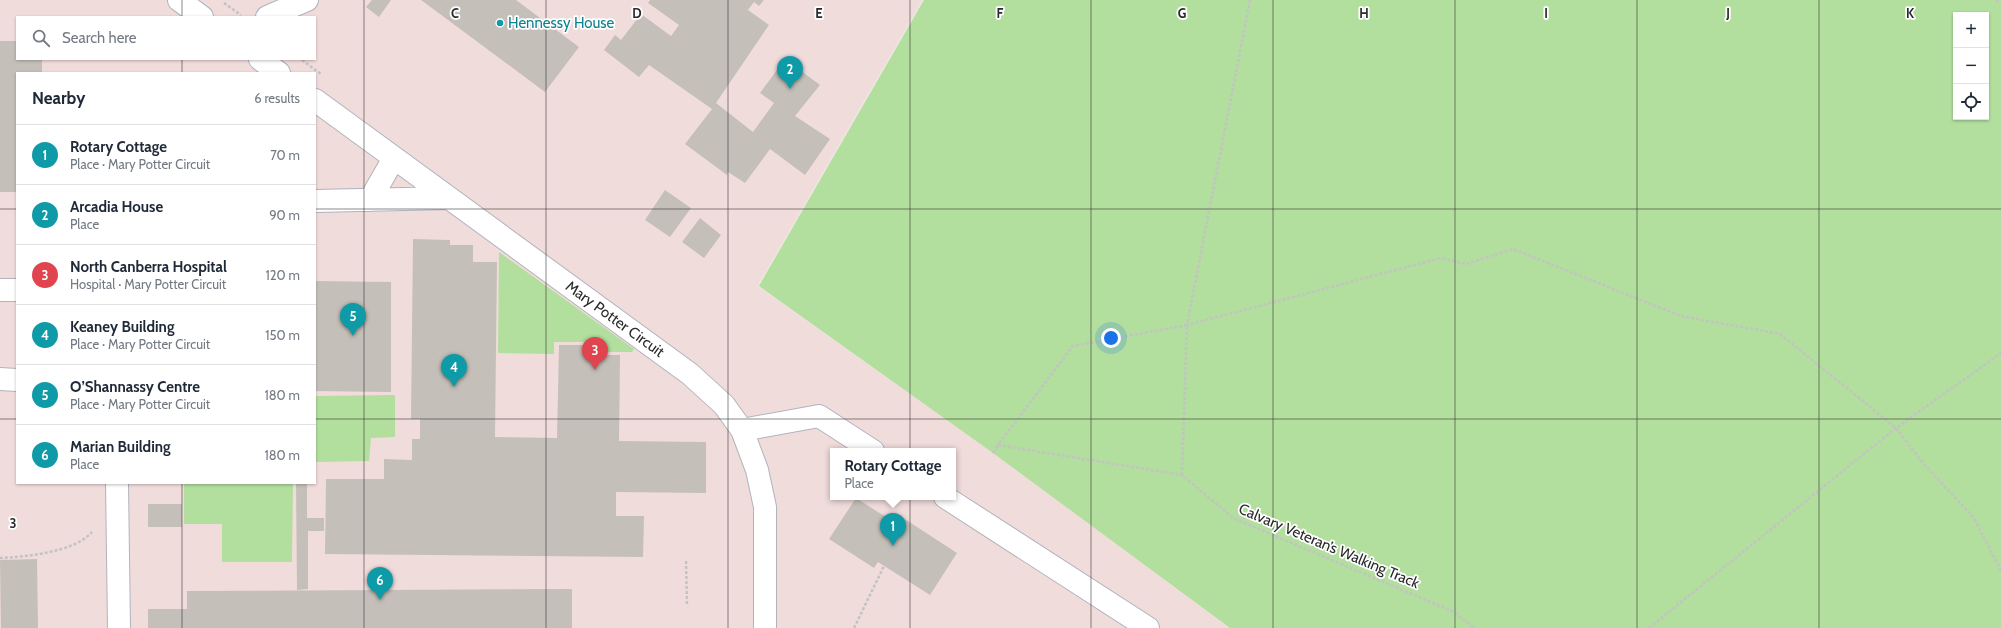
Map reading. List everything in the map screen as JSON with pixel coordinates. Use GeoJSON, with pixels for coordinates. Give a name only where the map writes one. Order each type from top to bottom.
{"type":"FeatureCollection","features":[{"type":"Feature","properties":{"kind":"street"},"geometry":{"type":"LineString","coordinates":[[179,0],[201,16]]}},
{"type":"Feature","properties":{"kind":"street"},"geometry":{"type":"LineString","coordinates":[[269,16],[307,0]]}},
{"type":"Feature","properties":{"kind":"street"},"geometry":{"type":"LineString","coordinates":[[261,60],[278,72]]}},
{"type":"Feature","properties":{"kind":"street","name":"Mary Potter Circuit"},"geometry":{"type":"LineString","coordinates":[[316,101],[690,374],[724,405],[742,430],[757,470],[765,507],[765,628]]}},
{"type":"Feature","properties":{"kind":"street"},"geometry":{"type":"LineString","coordinates":[[370,200],[394,158]]}},
{"type":"Feature","properties":{"kind":"street"},"geometry":{"type":"LineString","coordinates":[[316,201],[449,198]]}},
{"type":"Feature","properties":{"kind":"street"},"geometry":{"type":"LineString","coordinates":[[0,290],[16,290]]}},
{"type":"Feature","properties":{"kind":"street"},"geometry":{"type":"LineString","coordinates":[[0,380],[16,380]]}},
{"type":"Feature","properties":{"kind":"street"},"geometry":{"type":"LineString","coordinates":[[742,430],[819,416],[868,448]]}},
{"type":"Feature","properties":{"kind":"street"},"geometry":{"type":"LineString","coordinates":[[117,493],[119,628]]}},
{"type":"Feature","properties":{"kind":"street"},"geometry":{"type":"LineString","coordinates":[[950,500],[1148,628]]}},
{"type":"Feature","properties":{"kind":"path"},"geometry":{"type":"LineString","coordinates":[[220,0],[243,16]]}},
{"type":"Feature","properties":{"kind":"path"},"geometry":{"type":"LineString","coordinates":[[998,445],[1182,475],[1187,325],[1250,0]]}},
{"type":"Feature","properties":{"kind":"path"},"geometry":{"type":"LineString","coordinates":[[1996,0],[2001,1]]}},
{"type":"Feature","properties":{"kind":"path"},"geometry":{"type":"LineString","coordinates":[[993,454],[998,445],[1073,346],[1187,325],[1440,258],[1466,264],[1513,249],[1681,316],[1780,334],[1896,428],[1923,463],[1974,518],[2001,572]]}},
{"type":"Feature","properties":{"kind":"path"},"geometry":{"type":"LineString","coordinates":[[1649,628],[1896,428],[2001,353]]}},
{"type":"Feature","properties":{"kind":"path","name":"Calvary Veteran’s Walking Track"},"geometry":{"type":"LineString","coordinates":[[1182,475],[1232,518],[1454,612],[1474,628]]}},
{"type":"Feature","properties":{"kind":"path"},"geometry":{"type":"LineString","coordinates":[[0,558],[24,558],[60,549],[88,537],[117,493]]}},
{"type":"Feature","properties":{"kind":"path"},"geometry":{"type":"LineString","coordinates":[[686,561],[687,606]]}},
{"type":"Feature","properties":{"kind":"path"},"geometry":{"type":"LineString","coordinates":[[854,628],[884,566]]}},
{"type":"Feature","properties":{"kind":"shaded area"},"geometry":{"type":"Polygon","coordinates":[[[0,0],[922,0],[757,286],[993,453],[1229,628],[0,628],[0,0]]]}},
{"type":"Feature","properties":{"kind":"green space"},"geometry":{"type":"Polygon","coordinates":[[[924,0],[2001,0],[2001,628],[1230,628],[993,453],[759,286],[924,0]]]}},
{"type":"Feature","properties":{"kind":"green space"},"geometry":{"type":"Polygon","coordinates":[[[499,252],[634,349],[632,352],[607,352],[606,342],[554,342],[554,354],[498,353],[499,252]]]}},
{"type":"Feature","properties":{"kind":"green space"},"geometry":{"type":"Polygon","coordinates":[[[395,395],[395,437],[371,438],[369,461],[316,462],[316,396],[395,395]]]}},
{"type":"Feature","properties":{"kind":"green space"},"geometry":{"type":"Polygon","coordinates":[[[184,484],[293,484],[292,562],[222,562],[222,524],[184,524],[184,484]]]}},
{"type":"Feature","properties":{"kind":"building"},"geometry":{"type":"Polygon","coordinates":[[[372,0],[391,0],[379,17],[366,7],[372,0]]]}},
{"type":"Feature","properties":{"kind":"building","name":"Hennessy House"},"geometry":{"type":"Polygon","coordinates":[[[421,0],[516,0],[579,47],[545,92],[421,0]]]}},
{"type":"Feature","properties":{"kind":"building"},"geometry":{"type":"Polygon","coordinates":[[[650,0],[764,0],[759,6],[754,2],[748,10],[769,25],[716,103],[753,132],[774,103],[760,93],[785,59],[820,85],[795,116],[830,139],[805,175],[770,149],[745,183],[728,172],[727,175],[685,144],[712,109],[649,65],[639,77],[604,50],[615,35],[621,40],[641,14],[671,36],[679,25],[648,3],[650,0]]]}},
{"type":"Feature","properties":{"kind":"building"},"geometry":{"type":"Polygon","coordinates":[[[0,41],[16,41],[16,60],[42,60],[42,72],[16,72],[16,192],[0,192],[0,41]]]}},
{"type":"Feature","properties":{"kind":"building"},"geometry":{"type":"Polygon","coordinates":[[[665,190],[691,208],[670,237],[645,220],[665,190]]]}},
{"type":"Feature","properties":{"kind":"building"},"geometry":{"type":"Polygon","coordinates":[[[700,218],[721,235],[704,258],[682,242],[700,218]]]}},
{"type":"Feature","properties":{"kind":"building"},"geometry":{"type":"Polygon","coordinates":[[[413,239],[450,240],[450,245],[473,245],[473,262],[497,262],[495,437],[557,438],[559,345],[588,345],[588,348],[602,348],[602,355],[620,355],[619,441],[706,442],[706,493],[616,492],[616,516],[644,516],[643,557],[325,554],[326,479],[384,479],[384,459],[412,460],[412,439],[420,439],[420,419],[411,419],[413,239]]]}},
{"type":"Feature","properties":{"kind":"building"},"geometry":{"type":"Polygon","coordinates":[[[316,281],[391,282],[391,392],[316,391],[316,281]]]}},
{"type":"Feature","properties":{"kind":"building"},"geometry":{"type":"Polygon","coordinates":[[[296,484],[307,484],[307,518],[324,518],[324,531],[308,531],[308,589],[297,590],[296,484]]]}},
{"type":"Feature","properties":{"kind":"building"},"geometry":{"type":"Polygon","coordinates":[[[855,500],[859,500],[892,521],[897,514],[957,553],[930,595],[878,562],[874,568],[829,539],[855,500]]]}},
{"type":"Feature","properties":{"kind":"building"},"geometry":{"type":"Polygon","coordinates":[[[148,504],[182,504],[182,527],[148,527],[148,504]]]}},
{"type":"Feature","properties":{"kind":"building"},"geometry":{"type":"Polygon","coordinates":[[[37,559],[38,628],[1,628],[0,560],[37,559]]]}},
{"type":"Feature","properties":{"kind":"building"},"geometry":{"type":"Polygon","coordinates":[[[572,589],[572,628],[148,628],[148,609],[187,609],[187,591],[572,589]]]}},
{"type":"Feature","properties":{"kind":"place","name":"Hennessy House"},"geometry":{"type":"Point","coordinates":[500,23]}},
{"type":"Feature","properties":{"kind":"place","name":"Arcadia House"},"geometry":{"type":"Point","coordinates":[790,89]}},
{"type":"Feature","properties":{"kind":"place","name":"O’Shannassy Centre"},"geometry":{"type":"Point","coordinates":[353,336]}},
{"type":"Feature","properties":{"kind":"place","name":"North Canberra Hospital"},"geometry":{"type":"Point","coordinates":[595,370]}},
{"type":"Feature","properties":{"kind":"place","name":"Keaney Building"},"geometry":{"type":"Point","coordinates":[454,387]}},
{"type":"Feature","properties":{"kind":"place","name":"Rotary Cottage"},"geometry":{"type":"Point","coordinates":[893,546]}},
{"type":"Feature","properties":{"kind":"place","name":"Marian Building"},"geometry":{"type":"Point","coordinates":[380,600]}}]}
